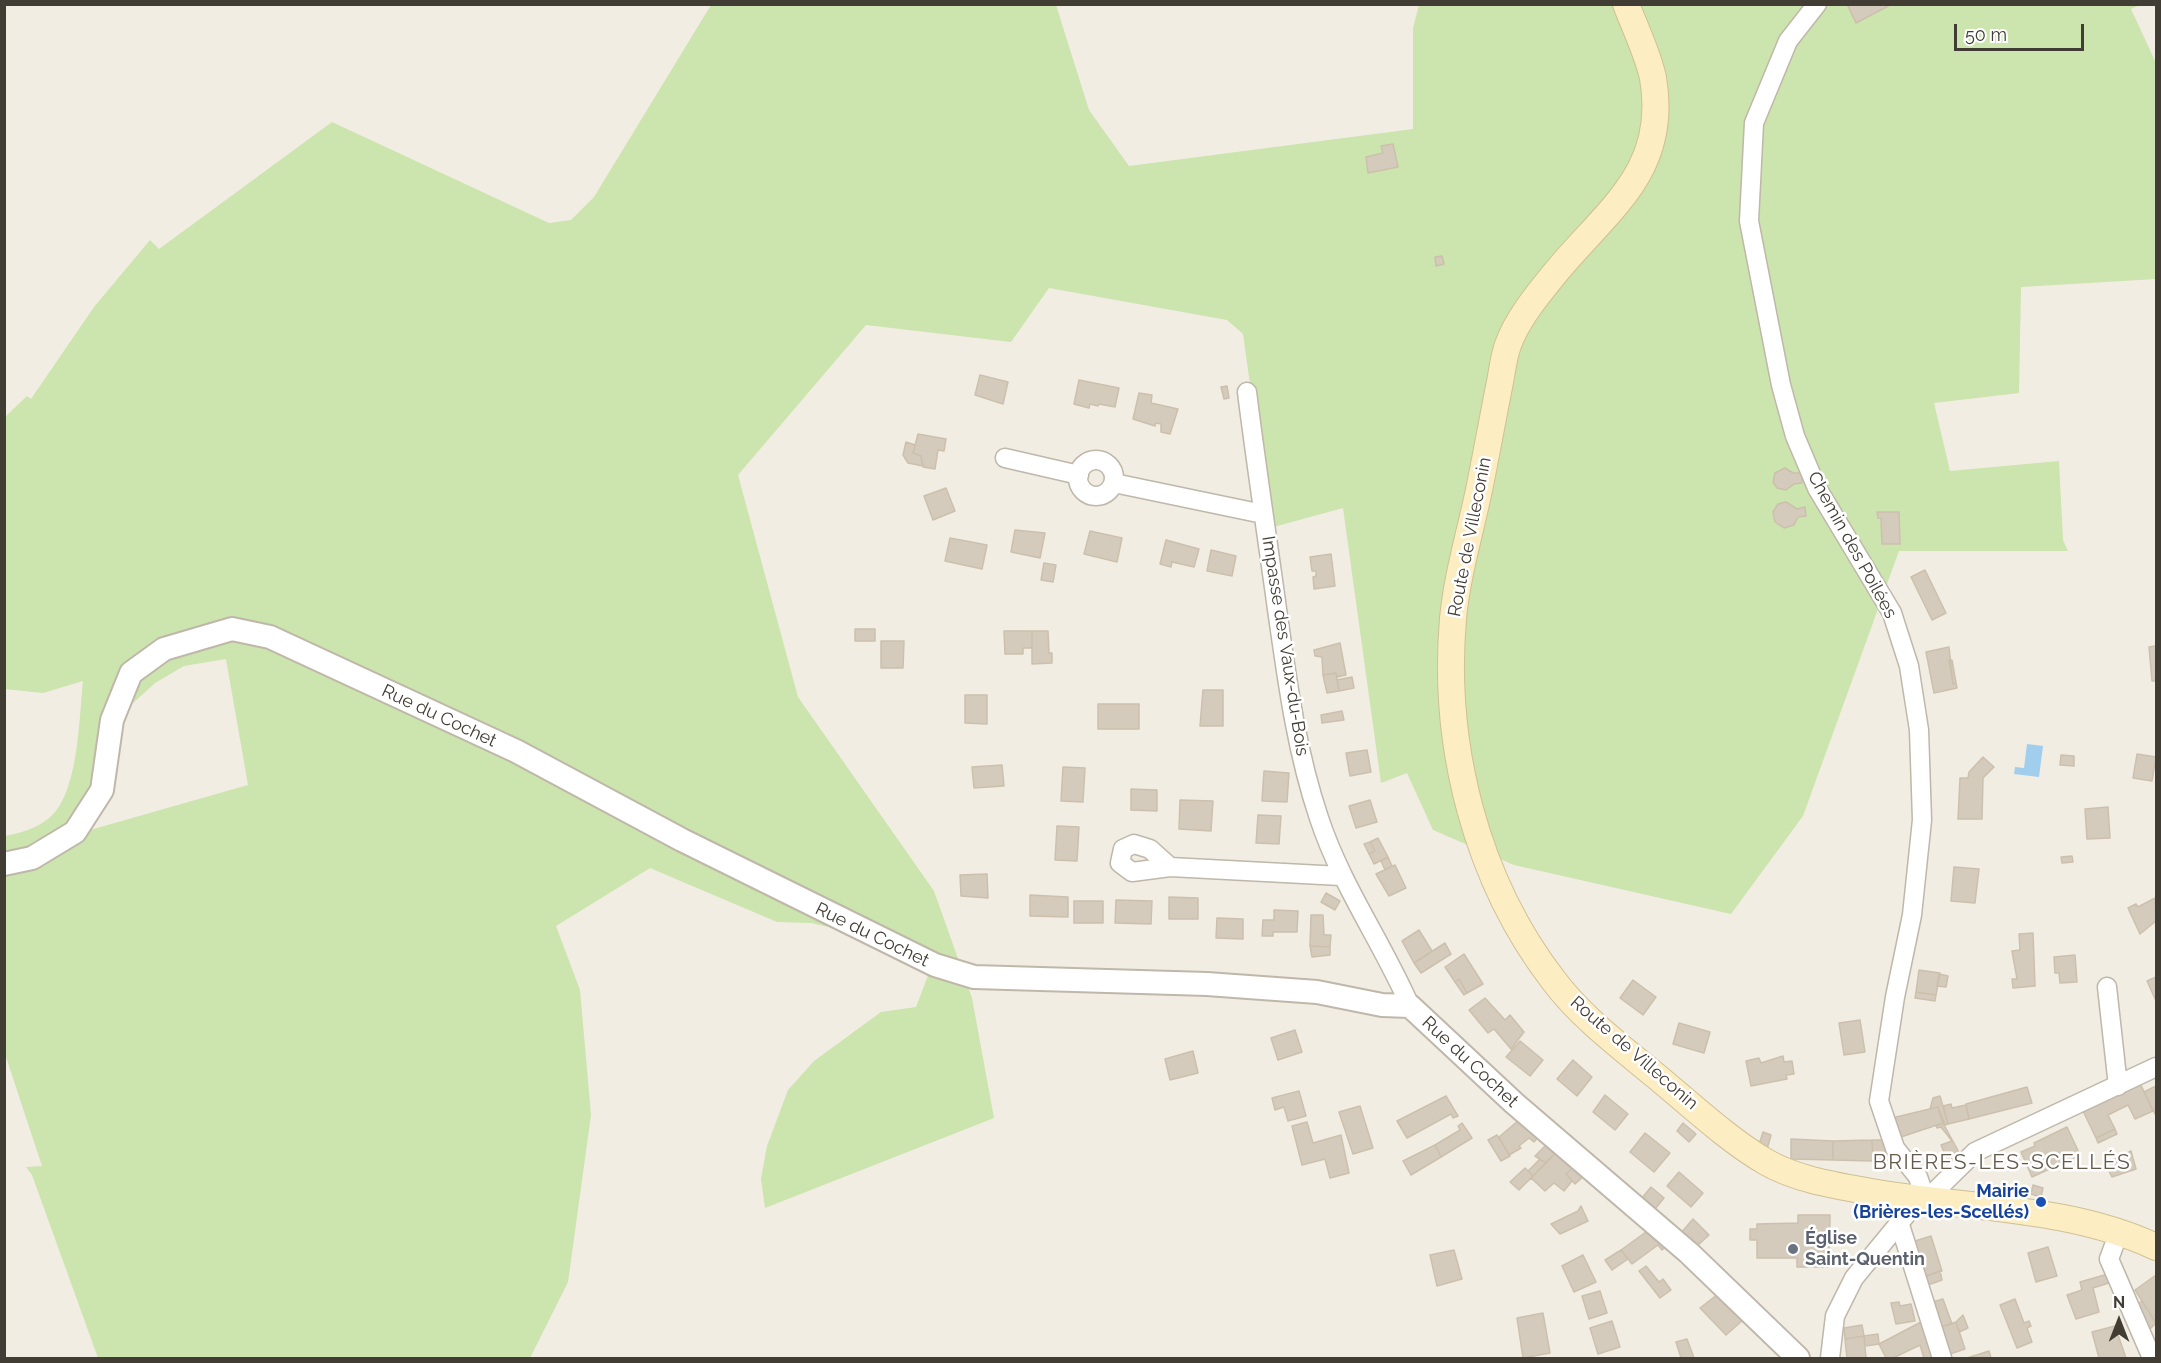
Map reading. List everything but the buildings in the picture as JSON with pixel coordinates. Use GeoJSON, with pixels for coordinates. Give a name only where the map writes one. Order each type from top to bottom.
{"type":"FeatureCollection","features":[{"type":"Feature","properties":{"kind":"main road","name":"Route de Villeconin"},"geometry":{"type":"LineString","coordinates":[[1626,4],[1653,77],[1654,128],[1642,171],[1617,204],[1539,293],[1508,344],[1462,560],[1453,616],[1451,675],[1457,742],[1470,809],[1486,861],[1515,922],[1555,983],[1612,1039],[1742,1145],[1768,1163],[1802,1177],[1838,1186],[1926,1200],[2030,1212],[2119,1232],[2157,1247]]}},
{"type":"Feature","properties":{"kind":"street","name":"Chemin des Poilées"},"geometry":{"type":"LineString","coordinates":[[1817,4],[1788,42],[1754,123],[1749,221],[1781,385],[1795,436],[1817,488],[1893,613],[1910,677],[1920,730],[1922,820],[1912,915],[1895,996],[1879,1101],[1895,1148],[1918,1177],[1926,1200]]}},
{"type":"Feature","properties":{"kind":"street","name":"Impasse des Vaux-du-Bois"},"geometry":{"type":"LineString","coordinates":[[1247,392],[1263,514],[1299,745],[1319,818],[1341,876],[1390,961],[1410,1006]]}},
{"type":"Feature","properties":{"kind":"street"},"geometry":{"type":"LineString","coordinates":[[1005,458],[1078,475]]}},
{"type":"Feature","properties":{"kind":"street"},"geometry":{"type":"LineString","coordinates":[[1101,460],[1110,466],[1114,483],[1107,493],[1089,495],[1080,487],[1078,475],[1089,462],[1101,460]]}},
{"type":"Feature","properties":{"kind":"street","name":"Impasse des Vaux-du-Bois"},"geometry":{"type":"LineString","coordinates":[[1114,483],[1263,514]]}},
{"type":"Feature","properties":{"kind":"street","name":"Rue du Cochet"},"geometry":{"type":"LineString","coordinates":[[4,864],[32,858],[75,832],[102,789],[112,720],[131,673],[164,649],[232,629],[270,637],[516,751],[682,840],[935,965],[974,977],[1207,984],[1317,992],[1382,1005],[1410,1006],[1514,1103],[1689,1253],[1798,1359]]}},
{"type":"Feature","properties":{"kind":"street"},"geometry":{"type":"LineString","coordinates":[[1170,867],[1341,876]]}},
{"type":"Feature","properties":{"kind":"street"},"geometry":{"type":"LineString","coordinates":[[2107,987],[2118,1086]]}},
{"type":"Feature","properties":{"kind":"street"},"geometry":{"type":"LineString","coordinates":[[1830,1359],[1835,1316],[1854,1278],[1910,1210],[1926,1200],[1975,1152],[2157,1067]]}},
{"type":"Feature","properties":{"kind":"street"},"geometry":{"type":"LineString","coordinates":[[1899,1222],[1942,1359]]}},
{"type":"Feature","properties":{"kind":"street"},"geometry":{"type":"LineString","coordinates":[[2119,1232],[2109,1259],[2152,1359]]}},
{"type":"Feature","properties":{"kind":"green space"},"geometry":{"type":"Polygon","coordinates":[[[711,5],[1056,5],[1089,110],[1129,166],[1413,129],[1413,28],[1419,5],[2140,5],[2131,9],[2156,63],[2156,279],[2021,287],[2019,393],[1934,403],[1950,471],[2059,461],[2063,540],[2068,551],[1899,551],[1803,816],[1731,914],[1514,865],[1433,830],[1407,773],[1381,783],[1343,508],[1270,528],[1243,334],[1227,320],[1049,288],[1011,342],[866,325],[738,475],[798,697],[934,891],[972,998],[994,1118],[765,1208],[761,1179],[767,1146],[788,1090],[814,1061],[881,1012],[916,1007],[937,952],[811,923],[777,922],[650,868],[556,926],[580,990],[591,1115],[568,1282],[530,1358],[98,1358],[32,1175],[26,1167],[42,1166],[4,1051],[5,836],[27,830],[48,819],[58,808],[66,793],[76,755],[83,681],[43,693],[5,689],[5,417],[27,396],[31,399],[94,307],[150,240],[159,249],[332,122],[549,223],[571,220],[594,197],[711,5]],[[226,659],[184,666],[155,683],[121,714],[113,758],[62,838],[248,785],[226,659]]]}},
{"type":"Feature","properties":{"kind":"water"},"geometry":{"type":"Polygon","coordinates":[[[2027,744],[2043,746],[2039,777],[2014,774],[2015,767],[2024,768],[2027,744]]]}},
{"type":"Feature","properties":{"kind":"place","name":"Mairie (Brières-les-Scellés)"},"geometry":{"type":"Point","coordinates":[2041,1202]}},
{"type":"Feature","properties":{"kind":"place","name":"Église Saint-Quentin"},"geometry":{"type":"Point","coordinates":[1793,1249]}},
{"type":"Feature","properties":{"kind":"district","name":"BRIÈRES-LES-SCELLÉS"},"geometry":{"type":"Point","coordinates":[2002,1163]}}]}
